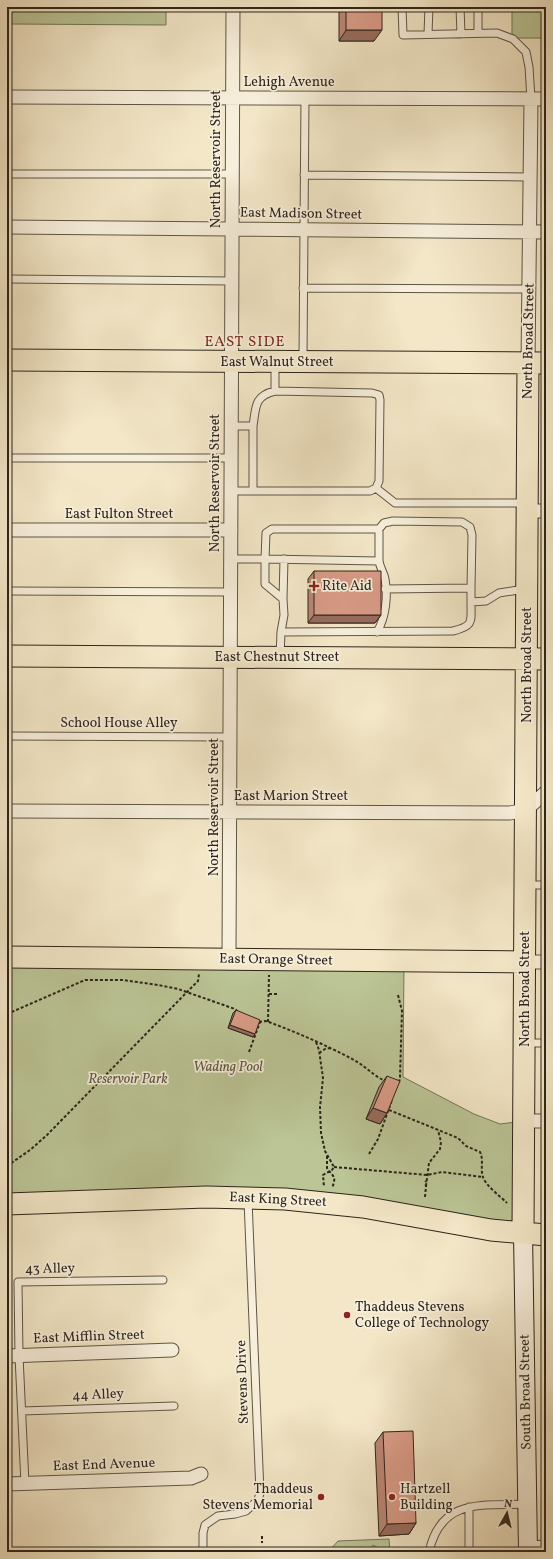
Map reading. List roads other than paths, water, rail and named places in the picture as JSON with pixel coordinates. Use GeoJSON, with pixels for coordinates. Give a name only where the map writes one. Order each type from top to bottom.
{"type":"FeatureCollection","features":[{"type":"Feature","properties":{"kind":"main road","name":"East Walnut Street"},"geometry":{"type":"LineString","coordinates":[[7,360],[537,363]]}},
{"type":"Feature","properties":{"kind":"main road","name":"North Broad Street"},"geometry":{"type":"LineString","coordinates":[[523,1232],[526,810],[536,659],[527,589],[534,508],[537,363]]}},
{"type":"Feature","properties":{"kind":"main road","name":"East Chestnut Street"},"geometry":{"type":"LineString","coordinates":[[7,656],[230,656],[536,659]]}},
{"type":"Feature","properties":{"kind":"main road","name":"East Orange Street"},"geometry":{"type":"LineString","coordinates":[[7,957],[525,962]]}},
{"type":"Feature","properties":{"kind":"main road","name":"East King Street"},"geometry":{"type":"LineString","coordinates":[[7,1204],[206,1197],[248,1197],[326,1202],[405,1213],[491,1230],[546,1235]]}},
{"type":"Feature","properties":{"kind":"main road","name":"South Broad Street"},"geometry":{"type":"LineString","coordinates":[[523,1232],[528,1548]]}},
{"type":"Feature","properties":{"kind":"street","name":"North Reservoir Street"},"geometry":{"type":"LineString","coordinates":[[229,960],[233,7]]}},
{"type":"Feature","properties":{"kind":"street","name":"Lehigh Avenue"},"geometry":{"type":"LineString","coordinates":[[7,97],[546,99]]}},
{"type":"Feature","properties":{"kind":"street","name":"North Broad Street"},"geometry":{"type":"LineString","coordinates":[[531,99],[529,289],[537,363]]}},
{"type":"Feature","properties":{"kind":"street","name":"East Madison Street"},"geometry":{"type":"LineString","coordinates":[[7,227],[546,232]]}},
{"type":"Feature","properties":{"kind":"street","name":"East Fulton Street"},"geometry":{"type":"LineString","coordinates":[[7,530],[231,530]]}},
{"type":"Feature","properties":{"kind":"street"},"geometry":{"type":"LineString","coordinates":[[526,810],[546,792]]}},
{"type":"Feature","properties":{"kind":"street","name":"East Marion Street"},"geometry":{"type":"LineString","coordinates":[[7,811],[505,813],[526,810]]}},
{"type":"Feature","properties":{"kind":"street","name":"East Orange Street"},"geometry":{"type":"LineString","coordinates":[[525,962],[546,962]]}},
{"type":"Feature","properties":{"kind":"street"},"geometry":{"type":"LineString","coordinates":[[524,1121],[546,1121]]}},
{"type":"Feature","properties":{"kind":"street","name":"East Mifflin Street"},"geometry":{"type":"LineString","coordinates":[[13,1356],[172,1350]]}},
{"type":"Feature","properties":{"kind":"street","name":"East End Avenue"},"geometry":{"type":"LineString","coordinates":[[7,1484],[191,1478],[201,1474]]}},
{"type":"Feature","properties":{"kind":"lane"},"geometry":{"type":"LineString","coordinates":[[402,7],[403,35],[497,33],[513,39],[526,52],[529,66],[531,99]]}},
{"type":"Feature","properties":{"kind":"lane"},"geometry":{"type":"LineString","coordinates":[[428,7],[428,34]]}},
{"type":"Feature","properties":{"kind":"lane"},"geometry":{"type":"LineString","coordinates":[[460,7],[461,34]]}},
{"type":"Feature","properties":{"kind":"lane"},"geometry":{"type":"LineString","coordinates":[[478,7],[478,34]]}},
{"type":"Feature","properties":{"kind":"lane"},"geometry":{"type":"LineString","coordinates":[[303,362],[304,98]]}},
{"type":"Feature","properties":{"kind":"lane"},"geometry":{"type":"LineString","coordinates":[[7,174],[232,174]]}},
{"type":"Feature","properties":{"kind":"lane"},"geometry":{"type":"LineString","coordinates":[[304,175],[530,177]]}},
{"type":"Feature","properties":{"kind":"lane"},"geometry":{"type":"LineString","coordinates":[[7,279],[232,281]]}},
{"type":"Feature","properties":{"kind":"lane"},"geometry":{"type":"LineString","coordinates":[[304,288],[529,289]]}},
{"type":"Feature","properties":{"kind":"lane"},"geometry":{"type":"LineString","coordinates":[[275,362],[275,391]]}},
{"type":"Feature","properties":{"kind":"lane"},"geometry":{"type":"LineString","coordinates":[[231,491],[253,491],[370,491],[376,488],[379,481],[379,395],[372,393],[275,391],[266,393],[256,403],[254,426],[253,491]]}},
{"type":"Feature","properties":{"kind":"lane"},"geometry":{"type":"LineString","coordinates":[[231,426],[254,426]]}},
{"type":"Feature","properties":{"kind":"lane"},"geometry":{"type":"LineString","coordinates":[[7,458],[231,458]]}},
{"type":"Feature","properties":{"kind":"lane"},"geometry":{"type":"LineString","coordinates":[[376,488],[396,503],[534,508]]}},
{"type":"Feature","properties":{"kind":"lane"},"geometry":{"type":"LineString","coordinates":[[281,632],[295,631],[377,632],[453,632],[466,628],[471,621],[472,535],[470,527],[462,522],[393,521],[384,523],[379,529],[379,565],[385,577],[385,607],[383,622],[377,632]]}},
{"type":"Feature","properties":{"kind":"lane"},"geometry":{"type":"LineString","coordinates":[[283,599],[265,584],[266,533],[272,529],[379,529]]}},
{"type":"Feature","properties":{"kind":"lane"},"geometry":{"type":"LineString","coordinates":[[231,559],[284,559],[379,565]]}},
{"type":"Feature","properties":{"kind":"lane"},"geometry":{"type":"LineString","coordinates":[[280,657],[281,632],[284,615],[284,559]]}},
{"type":"Feature","properties":{"kind":"lane"},"geometry":{"type":"LineString","coordinates":[[385,589],[471,588]]}},
{"type":"Feature","properties":{"kind":"lane"},"geometry":{"type":"LineString","coordinates":[[471,602],[486,601],[499,592],[527,589]]}},
{"type":"Feature","properties":{"kind":"lane"},"geometry":{"type":"LineString","coordinates":[[7,591],[231,592]]}},
{"type":"Feature","properties":{"kind":"lane","name":"School House Alley"},"geometry":{"type":"LineString","coordinates":[[7,736],[230,736]]}},
{"type":"Feature","properties":{"kind":"lane"},"geometry":{"type":"LineString","coordinates":[[525,885],[546,885]]}},
{"type":"Feature","properties":{"kind":"lane"},"geometry":{"type":"LineString","coordinates":[[524,1043],[546,1043]]}},
{"type":"Feature","properties":{"kind":"lane","name":"Stevens Drive"},"geometry":{"type":"LineString","coordinates":[[203,1552],[203,1529],[205,1526],[218,1516],[246,1511],[258,1500],[260,1493],[248,1197]]}},
{"type":"Feature","properties":{"kind":"lane","name":"43 Alley"},"geometry":{"type":"LineString","coordinates":[[25,1484],[22,1411],[13,1356],[18,1282],[162,1280]]}},
{"type":"Feature","properties":{"kind":"lane","name":"44 Alley"},"geometry":{"type":"LineString","coordinates":[[22,1411],[174,1406]]}},
{"type":"Feature","properties":{"kind":"lane"},"geometry":{"type":"LineString","coordinates":[[429,1552],[435,1533],[446,1518],[461,1509],[469,1507],[528,1504]]}},
{"type":"Feature","properties":{"kind":"lane"},"geometry":{"type":"LineString","coordinates":[[469,1507],[469,1552]]}},
{"type":"Feature","properties":{"kind":"lane"},"geometry":{"type":"LineString","coordinates":[[528,1548],[546,1544]]}},
{"type":"Feature","properties":{"kind":"water"},"geometry":{"type":"Polygon","coordinates":[[[373,1545],[377,1547],[379,1551],[358,1552],[359,1548],[361,1547],[369,1550],[373,1545]]]}},
{"type":"Feature","properties":{"kind":"place","name":"Rite Aid"},"geometry":{"type":"Point","coordinates":[314,586]}},
{"type":"Feature","properties":{"kind":"place","name":"Thaddeus Stevens College of Technology"},"geometry":{"type":"Point","coordinates":[347,1315]}},
{"type":"Feature","properties":{"kind":"place","name":"Thaddeus Stevens Memorial"},"geometry":{"type":"Point","coordinates":[321,1497]}},
{"type":"Feature","properties":{"kind":"place","name":"Hartzell Building"},"geometry":{"type":"Point","coordinates":[392,1497]}},
{"type":"Feature","properties":{"kind":"district","name":"EAST SIDE"},"geometry":{"type":"Point","coordinates":[245,342]}},
{"type":"Feature","properties":{"kind":"park label","name":"Wading Pool"},"geometry":{"type":"Point","coordinates":[228,1067]}},
{"type":"Feature","properties":{"kind":"park label","name":"Reservoir Park"},"geometry":{"type":"Point","coordinates":[128,1079]}}]}
